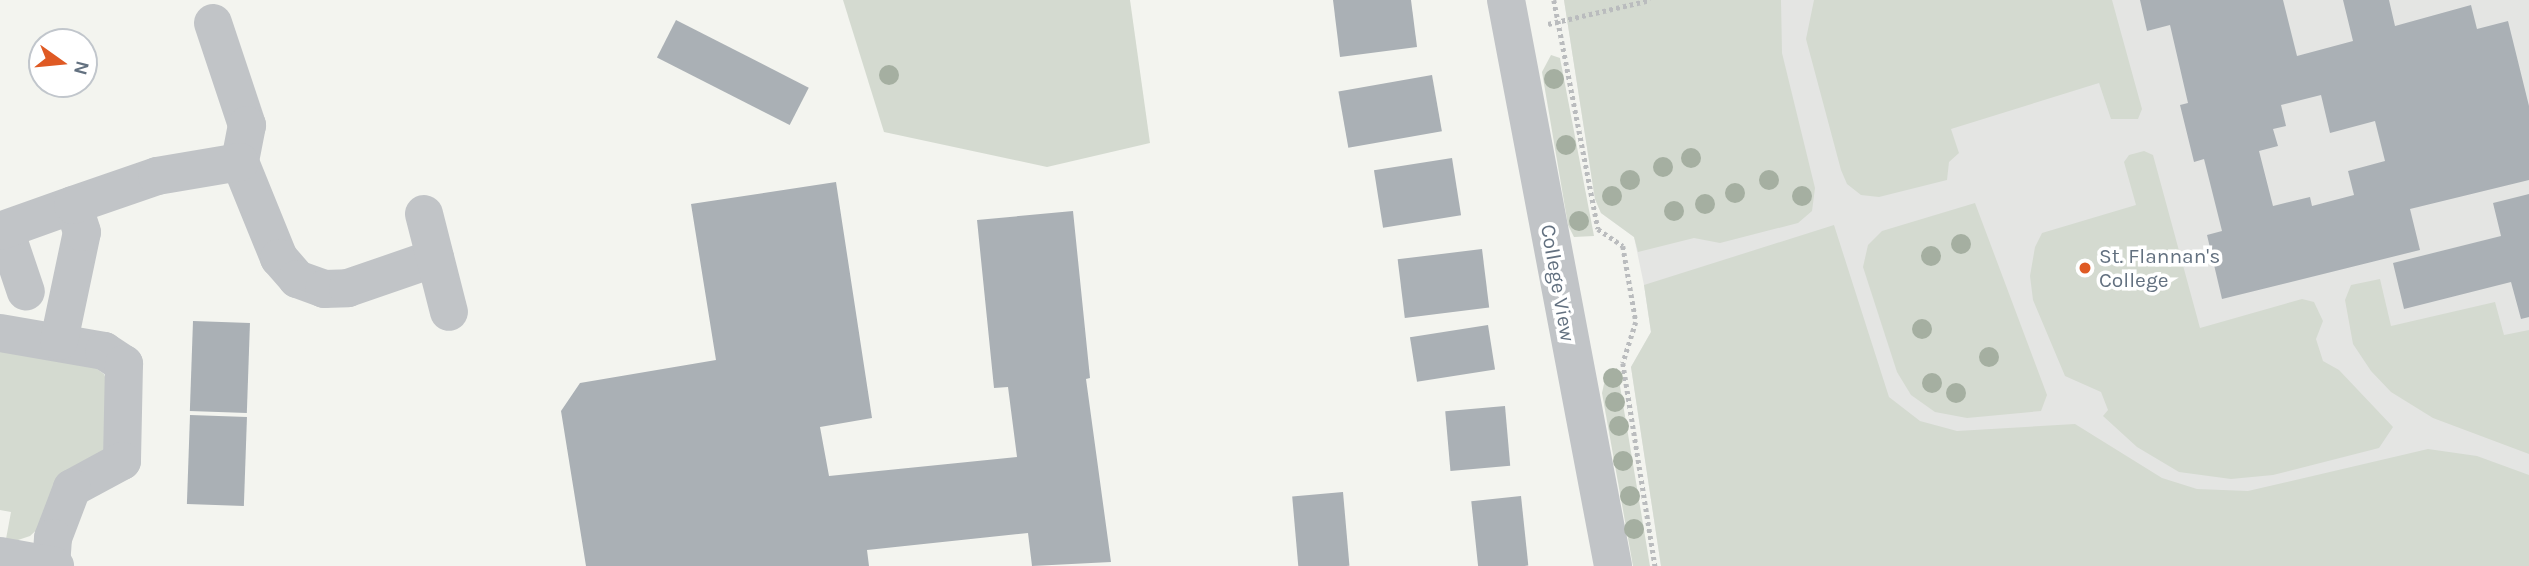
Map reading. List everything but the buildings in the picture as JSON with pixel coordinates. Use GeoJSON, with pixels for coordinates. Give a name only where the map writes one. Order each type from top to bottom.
{"type":"FeatureCollection","features":[{"type":"Feature","properties":{"kind":"street","name":"College View"},"geometry":{"type":"LineString","coordinates":[[1510,15],[1613,566]]}},
{"type":"Feature","properties":{"kind":"street"},"geometry":{"type":"LineString","coordinates":[[213,23],[247,125],[240,162],[279,258],[297,279],[324,289],[348,288],[435,258]]}},
{"type":"Feature","properties":{"kind":"street"},"geometry":{"type":"LineString","coordinates":[[26,292],[2,230],[158,176],[240,162]]}},
{"type":"Feature","properties":{"kind":"street"},"geometry":{"type":"LineString","coordinates":[[60,341],[82,232],[73,205]]}},
{"type":"Feature","properties":{"kind":"street"},"geometry":{"type":"LineString","coordinates":[[424,214],[449,312]]}},
{"type":"Feature","properties":{"kind":"street"},"geometry":{"type":"LineString","coordinates":[[0,333],[60,341],[104,351],[124,364],[122,461],[72,488],[53,538],[53,566],[0,556]]}},
{"type":"Feature","properties":{"kind":"path"},"geometry":{"type":"LineString","coordinates":[[1554,0],[1598,229],[1623,246],[1636,322],[1623,363],[1655,566]]}},
{"type":"Feature","properties":{"kind":"path"},"geometry":{"type":"LineString","coordinates":[[1510,15],[1559,22],[1650,0]]}},
{"type":"Feature","properties":{"kind":"shaded area"},"geometry":{"type":"Polygon","coordinates":[[[843,0],[1130,0],[1150,143],[1047,167],[884,132],[843,0]]]}},
{"type":"Feature","properties":{"kind":"shaded area","name":"St. Flannan's College"},"geometry":{"type":"Polygon","coordinates":[[[1564,0],[2529,0],[2529,566],[1661,566],[1631,367],[1651,332],[1644,285],[1634,237],[1601,213],[1595,199],[1564,0]]]}},
{"type":"Feature","properties":{"kind":"shaded area"},"geometry":{"type":"Polygon","coordinates":[[[1564,0],[1781,0],[1782,53],[1815,188],[1812,211],[1798,223],[1720,243],[1694,238],[1638,252],[1634,237],[1601,213],[1595,199],[1564,0]]]}},
{"type":"Feature","properties":{"kind":"shaded area"},"geometry":{"type":"Polygon","coordinates":[[[1814,0],[2112,0],[2142,109],[2138,119],[2111,119],[2099,83],[1951,129],[1959,153],[1949,162],[1947,180],[1879,197],[1861,195],[1847,184],[1841,170],[1806,39],[1814,0]]]}},
{"type":"Feature","properties":{"kind":"shaded area"},"geometry":{"type":"Polygon","coordinates":[[[1551,55],[1560,58],[1594,236],[1574,237],[1568,225],[1542,72],[1551,55]]]}},
{"type":"Feature","properties":{"kind":"shaded area"},"geometry":{"type":"Polygon","coordinates":[[[2144,151],[2153,155],[2200,328],[2302,299],[2314,302],[2323,321],[2316,339],[2323,361],[2339,370],[2393,427],[2379,448],[2273,475],[2231,479],[2179,472],[2137,447],[2103,416],[2108,410],[2101,392],[2065,376],[2033,300],[2030,276],[2035,247],[2042,233],[2136,205],[2124,162],[2129,155],[2144,151]]]}},
{"type":"Feature","properties":{"kind":"shaded area"},"geometry":{"type":"Polygon","coordinates":[[[1975,203],[2047,395],[2041,411],[1967,418],[1935,412],[1911,395],[1897,372],[1863,267],[1868,245],[1882,231],[1975,203]]]}},
{"type":"Feature","properties":{"kind":"shaded area"},"geometry":{"type":"Polygon","coordinates":[[[1834,225],[1889,397],[1920,421],[1957,431],[2075,424],[2162,478],[2197,489],[2248,491],[2428,449],[2477,456],[2529,475],[2529,566],[1661,566],[1631,367],[1651,332],[1644,285],[1834,225]]]}},
{"type":"Feature","properties":{"kind":"shaded area"},"geometry":{"type":"Polygon","coordinates":[[[2380,279],[2391,326],[2495,302],[2504,335],[2529,330],[2529,454],[2433,418],[2391,392],[2371,371],[2353,344],[2345,300],[2351,285],[2380,279]]]}},
{"type":"Feature","properties":{"kind":"shaded area"},"geometry":{"type":"Polygon","coordinates":[[[0,349],[87,362],[104,374],[112,397],[109,452],[42,525],[30,536],[15,541],[6,539],[11,512],[0,510],[0,349]]]}},
{"type":"Feature","properties":{"kind":"shaded area"},"geometry":{"type":"Polygon","coordinates":[[[1617,368],[1650,566],[1633,566],[1602,393],[1606,375],[1617,368]]]}},
{"type":"Feature","properties":{"kind":"place","name":"St. Flannan's College"},"geometry":{"type":"Point","coordinates":[2085,268]}}]}
